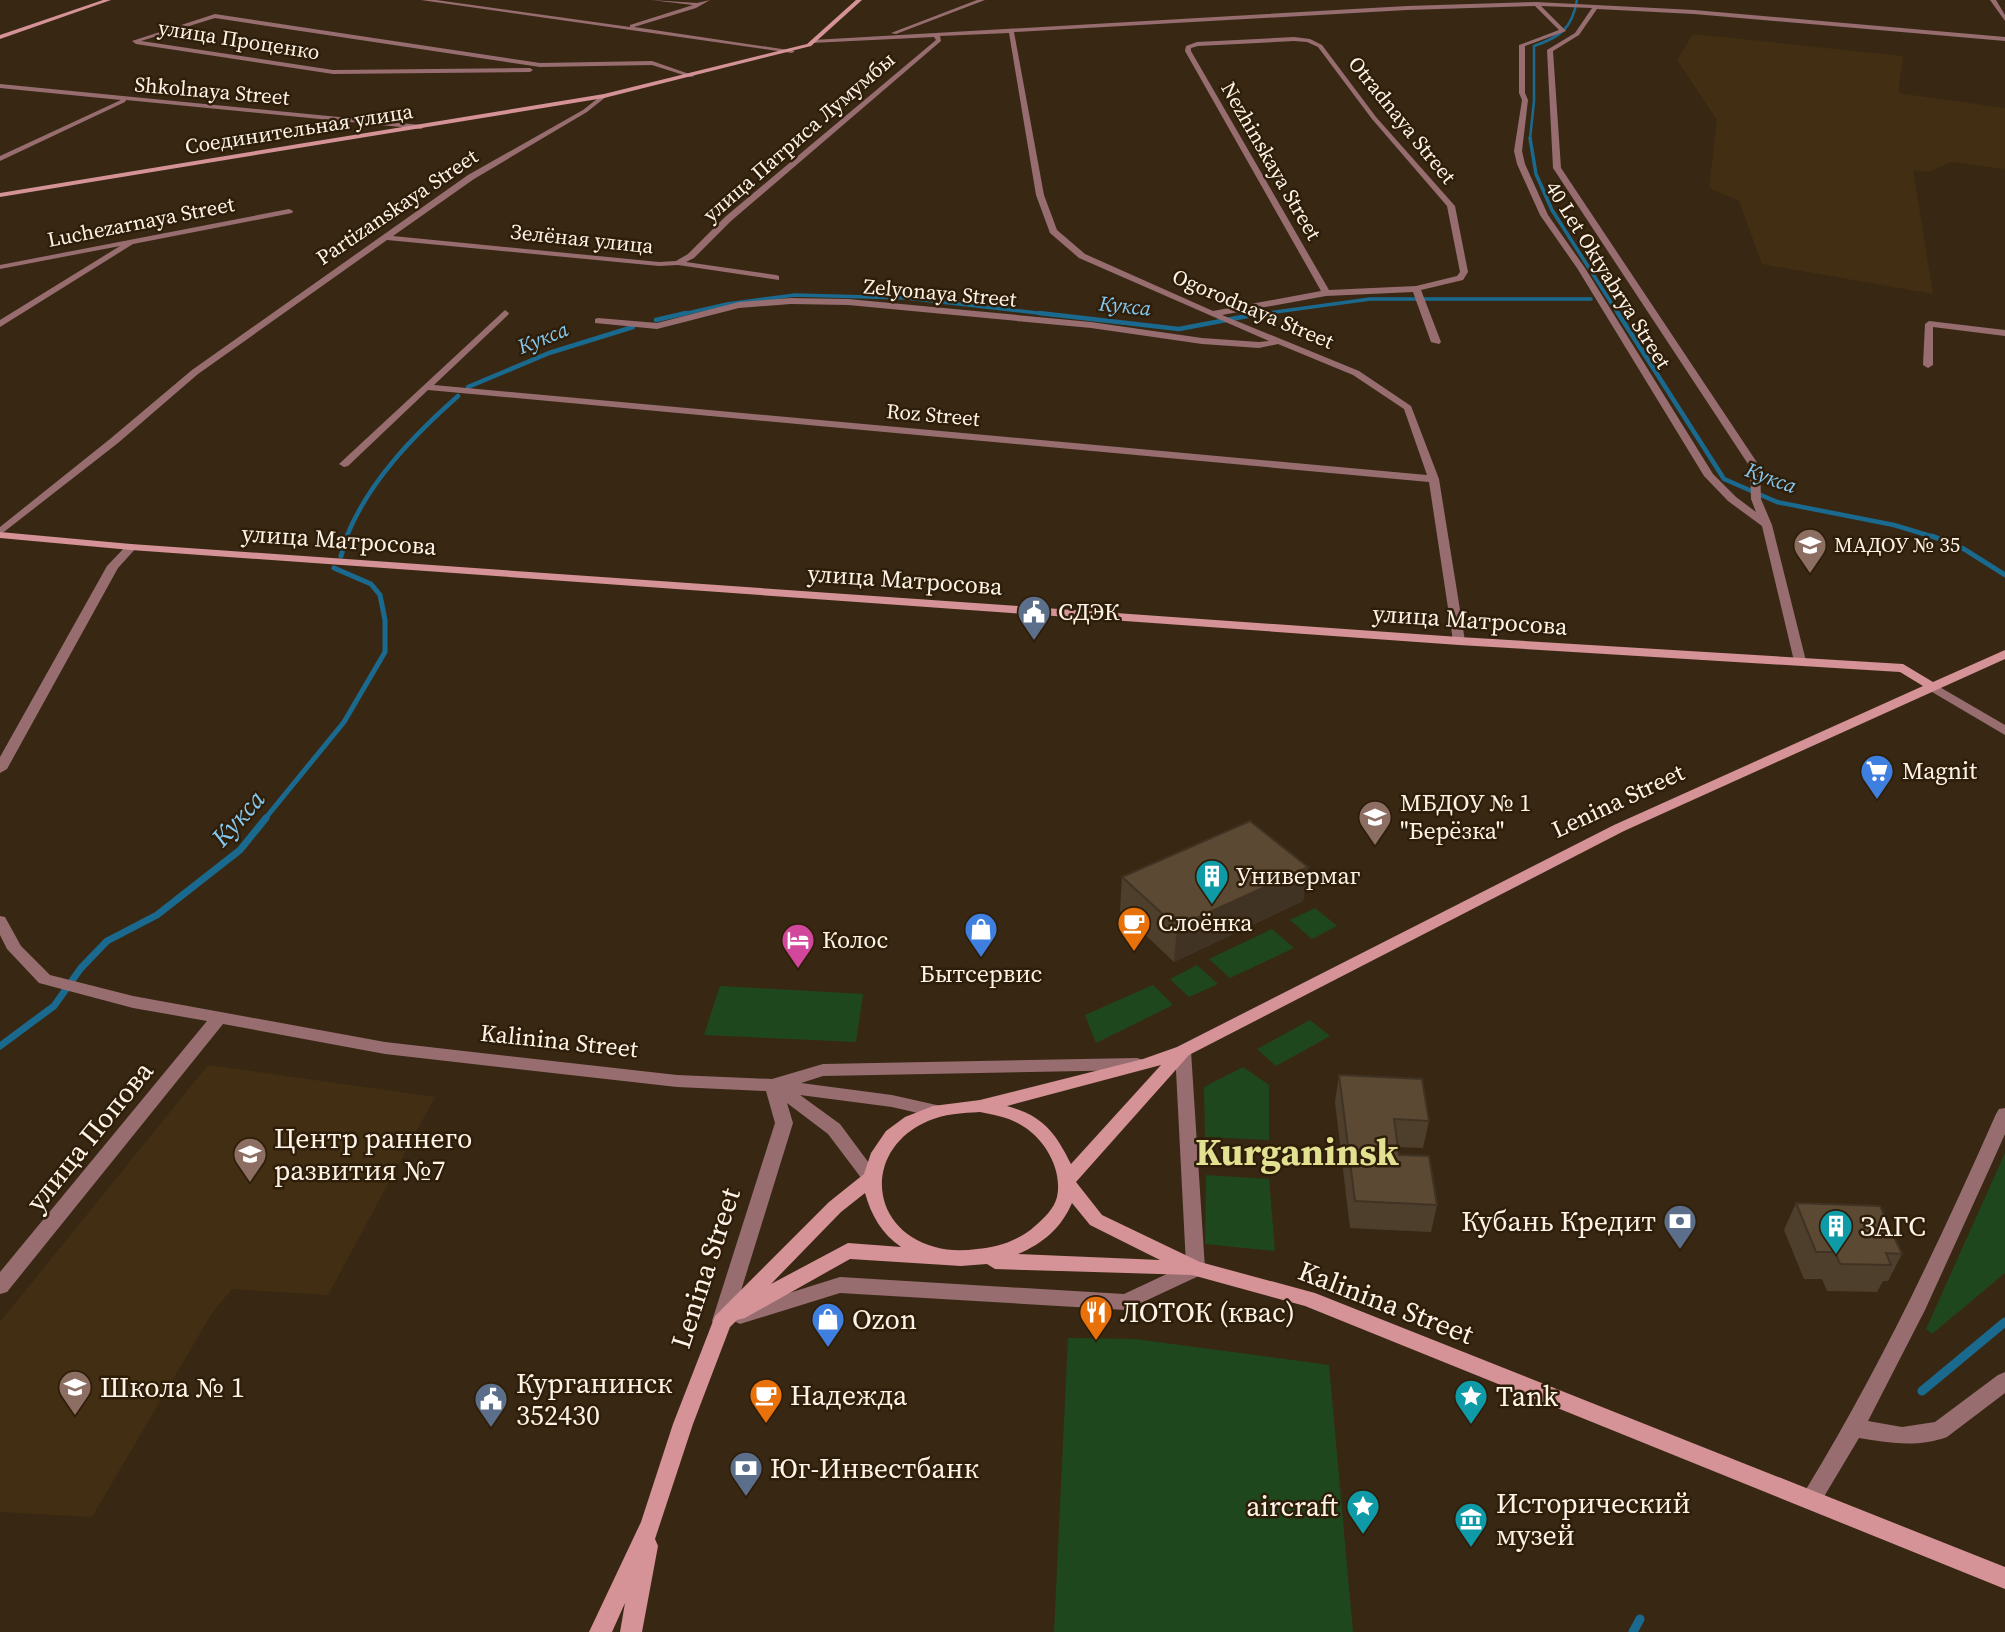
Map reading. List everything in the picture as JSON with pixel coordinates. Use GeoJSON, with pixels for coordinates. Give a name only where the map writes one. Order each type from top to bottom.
{"type":"FeatureCollection","features":[{"type":"Feature","properties":{"kind":"street"},"geometry":{"type":"LineString","coordinates":[[0,37],[108,0]]}},
{"type":"Feature","properties":{"kind":"street"},"geometry":{"type":"LineString","coordinates":[[424,0],[447,1],[792,51]]}},
{"type":"Feature","properties":{"kind":"street"},"geometry":{"type":"LineString","coordinates":[[654,0],[700,4]]}},
{"type":"Feature","properties":{"kind":"street"},"geometry":{"type":"LineString","coordinates":[[627,28],[707,0]]}},
{"type":"Feature","properties":{"kind":"street","name":"Partizanskaya Street"},"geometry":{"type":"LineString","coordinates":[[0,533],[195,372],[471,177],[585,111],[604,96],[792,51],[813,42],[859,0]]}},
{"type":"Feature","properties":{"kind":"street"},"geometry":{"type":"LineString","coordinates":[[879,38],[982,0]]}},
{"type":"Feature","properties":{"kind":"street"},"geometry":{"type":"LineString","coordinates":[[1993,0],[2005,19]]}},
{"type":"Feature","properties":{"kind":"street"},"geometry":{"type":"LineString","coordinates":[[813,42],[1473,5],[1536,4],[1596,6],[2005,39]]}},
{"type":"Feature","properties":{"kind":"street","name":"40 Let Oktyabrya Street"},"geometry":{"type":"LineString","coordinates":[[1536,4],[1563,31],[1522,45],[1522,93],[1525,100],[1518,150],[1521,164],[1544,215],[1581,268],[1709,476],[1731,499],[1767,525]]}},
{"type":"Feature","properties":{"kind":"street","name":"40 Let Oktyabrya Street"},"geometry":{"type":"LineString","coordinates":[[1596,6],[1577,34],[1550,50],[1556,168],[1755,467],[1756,496],[1767,525],[1800,661]]}},
{"type":"Feature","properties":{"kind":"street","name":"улица Проценко"},"geometry":{"type":"LineString","coordinates":[[549,65],[534,70],[512,71],[333,72],[135,41],[215,16],[549,65],[652,63],[692,75]]}},
{"type":"Feature","properties":{"kind":"street","name":"Ogorodnaya Street"},"geometry":{"type":"LineString","coordinates":[[1011,30],[1040,195],[1053,231],[1082,256],[1216,316],[1356,373],[1408,408],[1434,479],[1460,641]]}},
{"type":"Feature","properties":{"kind":"street","name":"улица Патриса Лумумбы"},"geometry":{"type":"LineString","coordinates":[[678,264],[691,256],[728,219],[939,40],[936,35]]}},
{"type":"Feature","properties":{"kind":"street","name":"Otradnaya Street"},"geometry":{"type":"LineString","coordinates":[[1188,47],[1223,42],[1308,40],[1320,46],[1374,118],[1451,206],[1464,272],[1460,278],[1418,295]]}},
{"type":"Feature","properties":{"kind":"street","name":"Nezhinskaya Street"},"geometry":{"type":"LineString","coordinates":[[1188,47],[1326,293]]}},
{"type":"Feature","properties":{"kind":"street","name":"Shkolnaya Street"},"geometry":{"type":"LineString","coordinates":[[0,86],[421,127]]}},
{"type":"Feature","properties":{"kind":"street","name":"Соединительная улица"},"geometry":{"type":"LineString","coordinates":[[0,195],[604,96]]}},
{"type":"Feature","properties":{"kind":"street"},"geometry":{"type":"LineString","coordinates":[[0,159],[124,100]]}},
{"type":"Feature","properties":{"kind":"street","name":"Luchezarnaya Street"},"geometry":{"type":"LineString","coordinates":[[0,267],[289,211]]}},
{"type":"Feature","properties":{"kind":"street","name":"Зелёная улица"},"geometry":{"type":"LineString","coordinates":[[384,237],[678,264],[776,278]]}},
{"type":"Feature","properties":{"kind":"street"},"geometry":{"type":"LineString","coordinates":[[0,324],[131,243]]}},
{"type":"Feature","properties":{"kind":"street"},"geometry":{"type":"LineString","coordinates":[[1216,316],[1326,293],[1418,295],[1436,342]]}},
{"type":"Feature","properties":{"kind":"street","name":"Zelyonaya Street"},"geometry":{"type":"LineString","coordinates":[[598,321],[657,326],[739,305],[791,301],[848,302],[1091,325],[1202,341],[1259,345],[1280,342]]}},
{"type":"Feature","properties":{"kind":"street"},"geometry":{"type":"LineString","coordinates":[[344,464],[505,313]]}},
{"type":"Feature","properties":{"kind":"street"},"geometry":{"type":"LineString","coordinates":[[1928,365],[1929,324],[2005,333]]}},
{"type":"Feature","properties":{"kind":"street","name":"Roz Street"},"geometry":{"type":"LineString","coordinates":[[428,387],[1434,479]]}},
{"type":"Feature","properties":{"kind":"street","name":"улица Матросова"},"geometry":{"type":"LineString","coordinates":[[0,533],[131,547],[1460,641],[1903,668],[1931,686]]}},
{"type":"Feature","properties":{"kind":"street"},"geometry":{"type":"LineString","coordinates":[[0,769],[113,566],[131,547]]}},
{"type":"Feature","properties":{"kind":"street"},"geometry":{"type":"LineString","coordinates":[[1931,686],[2005,654]]}},
{"type":"Feature","properties":{"kind":"street"},"geometry":{"type":"LineString","coordinates":[[1931,686],[2005,731]]}},
{"type":"Feature","properties":{"kind":"street","name":"Lenina Street"},"geometry":{"type":"LineString","coordinates":[[980,1107],[1146,1064],[1183,1051],[1619,828],[1931,686]]}},
{"type":"Feature","properties":{"kind":"street","name":"Kalinina Street"},"geometry":{"type":"LineString","coordinates":[[0,921],[15,949],[45,979],[89,992],[218,1019],[385,1048],[677,1081],[773,1084],[823,1070],[1146,1064]]}},
{"type":"Feature","properties":{"kind":"street","name":"улица Попова"},"geometry":{"type":"LineString","coordinates":[[0,1286],[218,1019]]}},
{"type":"Feature","properties":{"kind":"street"},"geometry":{"type":"LineString","coordinates":[[1066,1182],[1183,1051]]}},
{"type":"Feature","properties":{"kind":"street"},"geometry":{"type":"LineString","coordinates":[[1183,1051],[1196,1269]]}},
{"type":"Feature","properties":{"kind":"street"},"geometry":{"type":"LineString","coordinates":[[773,1084],[892,1101],[935,1111],[980,1107],[1024,1118],[1046,1135],[1061,1157],[1066,1182],[1063,1203],[1052,1223],[1034,1239],[1011,1252],[984,1258],[957,1259],[932,1254],[910,1245],[892,1231],[879,1215],[872,1197],[871,1178],[878,1156],[891,1137],[911,1122],[935,1111]]}},
{"type":"Feature","properties":{"kind":"street"},"geometry":{"type":"LineString","coordinates":[[773,1084],[834,1129],[871,1178]]}},
{"type":"Feature","properties":{"kind":"street","name":"Lenina Street"},"geometry":{"type":"LineString","coordinates":[[631,1632],[651,1524],[683,1424],[722,1322],[783,1123],[773,1084]]}},
{"type":"Feature","properties":{"kind":"street"},"geometry":{"type":"LineString","coordinates":[[1812,1498],[1855,1427],[1930,1285],[2005,1114]]}},
{"type":"Feature","properties":{"kind":"street"},"geometry":{"type":"LineString","coordinates":[[722,1322],[835,1207],[871,1178]]}},
{"type":"Feature","properties":{"kind":"street"},"geometry":{"type":"LineString","coordinates":[[1066,1182],[1096,1220],[1196,1269]]}},
{"type":"Feature","properties":{"kind":"street"},"geometry":{"type":"LineString","coordinates":[[722,1322],[848,1251],[957,1259],[1196,1269]]}},
{"type":"Feature","properties":{"kind":"street"},"geometry":{"type":"LineString","coordinates":[[722,1322],[840,1285],[1126,1302],[1196,1269]]}},
{"type":"Feature","properties":{"kind":"street","name":"Kalinina Street"},"geometry":{"type":"LineString","coordinates":[[1196,1269],[1308,1299],[1746,1476],[1812,1498],[2005,1578]]}},
{"type":"Feature","properties":{"kind":"street"},"geometry":{"type":"LineString","coordinates":[[1855,1427],[1902,1436],[1940,1430],[2005,1381]]}},
{"type":"Feature","properties":{"kind":"street"},"geometry":{"type":"LineString","coordinates":[[600,1632],[651,1524]]}},
{"type":"Feature","properties":{"kind":"shaded area"},"geometry":{"type":"Polygon","coordinates":[[[1693,34],[1903,56],[1898,93],[2005,108],[2005,169],[1951,162],[1928,172],[1913,170],[1933,294],[1762,264],[1739,201],[1709,188],[1717,120],[1677,60],[1693,34]]]}},
{"type":"Feature","properties":{"kind":"shaded area","name":"Центр раннего развития №7"},"geometry":{"type":"Polygon","coordinates":[[[208,1065],[435,1097],[328,1295],[232,1289],[212,1313],[92,1517],[0,1512],[0,1322],[208,1065]]]}},
{"type":"Feature","properties":{"kind":"green space"},"geometry":{"type":"Polygon","coordinates":[[[1315,908],[1337,926],[1312,939],[1290,920],[1315,908]]]}},
{"type":"Feature","properties":{"kind":"green space"},"geometry":{"type":"Polygon","coordinates":[[[1272,929],[1294,948],[1230,978],[1209,959],[1272,929]]]}},
{"type":"Feature","properties":{"kind":"green space"},"geometry":{"type":"Polygon","coordinates":[[[1197,965],[1218,984],[1189,997],[1170,979],[1197,965]]]}},
{"type":"Feature","properties":{"kind":"green space"},"geometry":{"type":"Polygon","coordinates":[[[1153,985],[1173,1005],[1096,1043],[1085,1015],[1153,985]]]}},
{"type":"Feature","properties":{"kind":"green space"},"geometry":{"type":"Polygon","coordinates":[[[720,986],[863,994],[856,1042],[704,1035],[720,986]]]}},
{"type":"Feature","properties":{"kind":"green space"},"geometry":{"type":"Polygon","coordinates":[[[1310,1020],[1330,1036],[1276,1066],[1257,1049],[1310,1020]]]}},
{"type":"Feature","properties":{"kind":"green space"},"geometry":{"type":"Polygon","coordinates":[[[1243,1067],[1269,1085],[1269,1140],[1205,1137],[1204,1087],[1243,1067]]]}},
{"type":"Feature","properties":{"kind":"green space"},"geometry":{"type":"Polygon","coordinates":[[[2005,1153],[2005,1273],[1932,1334],[1926,1329],[2005,1153]]]}},
{"type":"Feature","properties":{"kind":"green space"},"geometry":{"type":"Polygon","coordinates":[[[1206,1175],[1269,1179],[1275,1251],[1205,1244],[1206,1175]]]}},
{"type":"Feature","properties":{"kind":"green space"},"geometry":{"type":"Polygon","coordinates":[[[1068,1338],[1135,1339],[1329,1365],[1353,1632],[1054,1632],[1068,1338]]]}},
{"type":"Feature","properties":{"kind":"building"},"geometry":{"type":"Polygon","coordinates":[[[1250,821],[1308,867],[1177,927],[1122,877],[1250,821]]]}},
{"type":"Feature","properties":{"kind":"building"},"geometry":{"type":"Polygon","coordinates":[[[1339,1075],[1422,1079],[1429,1121],[1394,1119],[1399,1155],[1429,1156],[1437,1205],[1355,1201],[1339,1075]]]}},
{"type":"Feature","properties":{"kind":"building"},"geometry":{"type":"Polygon","coordinates":[[[1796,1203],[1880,1206],[1902,1254],[1886,1253],[1891,1265],[1840,1264],[1835,1252],[1816,1252],[1796,1203]]]}},
{"type":"Feature","properties":{"kind":"waterway","name":"Кукса"},"geometry":{"type":"LineString","coordinates":[[1530,138],[1534,101],[1534,46],[1563,31],[1572,18],[1577,0]]}},
{"type":"Feature","properties":{"kind":"waterway","name":"Кукса"},"geometry":{"type":"LineString","coordinates":[[1530,138],[1536,174],[1552,210],[1619,315]]}},
{"type":"Feature","properties":{"kind":"waterway","name":"Кукса"},"geometry":{"type":"LineString","coordinates":[[679,315],[727,304],[795,295],[906,298],[1055,315]]}},
{"type":"Feature","properties":{"kind":"waterway","name":"Кукса"},"geometry":{"type":"LineString","coordinates":[[1254,315],[1370,299],[1591,299]]}},
{"type":"Feature","properties":{"kind":"waterway","name":"Кукса"},"geometry":{"type":"LineString","coordinates":[[656,320],[686,313]]}},
{"type":"Feature","properties":{"kind":"waterway","name":"Кукса"},"geometry":{"type":"LineString","coordinates":[[1039,313],[1179,329],[1263,313]]}},
{"type":"Feature","properties":{"kind":"waterway","name":"Кукса"},"geometry":{"type":"LineString","coordinates":[[1618,313],[1724,479],[1777,502],[1894,525],[1937,538]]}},
{"type":"Feature","properties":{"kind":"waterway","name":"Кукса"},"geometry":{"type":"LineString","coordinates":[[468,387],[549,353],[633,327]]}},
{"type":"Feature","properties":{"kind":"waterway","name":"Кукса"},"geometry":{"type":"LineString","coordinates":[[346,538],[355,517],[394,461],[458,396]]}},
{"type":"Feature","properties":{"kind":"waterway","name":"Кукса"},"geometry":{"type":"LineString","coordinates":[[341,556],[347,536]]}},
{"type":"Feature","properties":{"kind":"waterway","name":"Кукса"},"geometry":{"type":"LineString","coordinates":[[1932,536],[1937,538]]}},
{"type":"Feature","properties":{"kind":"waterway","name":"Кукса"},"geometry":{"type":"LineString","coordinates":[[1937,538],[1964,549],[2005,575]]}},
{"type":"Feature","properties":{"kind":"waterway","name":"Кукса"},"geometry":{"type":"LineString","coordinates":[[264,820],[344,722],[385,652],[385,620],[380,595],[371,584],[334,568]]}},
{"type":"Feature","properties":{"kind":"waterway","name":"Кукса"},"geometry":{"type":"LineString","coordinates":[[0,1046],[54,1006],[81,968],[107,941],[157,915],[240,850],[266,818]]}},
{"type":"Feature","properties":{"kind":"waterway","name":"Кукса"},"geometry":{"type":"LineString","coordinates":[[1922,1391],[2005,1322]]}},
{"type":"Feature","properties":{"kind":"waterway","name":"Кукса"},"geometry":{"type":"LineString","coordinates":[[1633,1632],[1640,1619]]}},
{"type":"Feature","properties":{"kind":"place","name":"МАДОУ № 35"},"geometry":{"type":"Point","coordinates":[1810,575]}},
{"type":"Feature","properties":{"kind":"place","name":"СДЭК"},"geometry":{"type":"Point","coordinates":[1034,642]}},
{"type":"Feature","properties":{"kind":"place","name":"Magnit"},"geometry":{"type":"Point","coordinates":[1877,801]}},
{"type":"Feature","properties":{"kind":"place","name":"МБДОУ № 1 \"Берёзка\""},"geometry":{"type":"Point","coordinates":[1375,847]}},
{"type":"Feature","properties":{"kind":"place","name":"Универмаг"},"geometry":{"type":"Point","coordinates":[1212,906]}},
{"type":"Feature","properties":{"kind":"place","name":"Слоёнка"},"geometry":{"type":"Point","coordinates":[1134,953]}},
{"type":"Feature","properties":{"kind":"place","name":"Бытсервис"},"geometry":{"type":"Point","coordinates":[981,959]}},
{"type":"Feature","properties":{"kind":"place","name":"Колос"},"geometry":{"type":"Point","coordinates":[798,970]}},
{"type":"Feature","properties":{"kind":"place","name":"Центр раннего развития №7"},"geometry":{"type":"Point","coordinates":[250,1184]}},
{"type":"Feature","properties":{"kind":"place","name":"Кубань Кредит"},"geometry":{"type":"Point","coordinates":[1680,1251]}},
{"type":"Feature","properties":{"kind":"place","name":"ЗАГС"},"geometry":{"type":"Point","coordinates":[1836,1256]}},
{"type":"Feature","properties":{"kind":"place","name":"ЛОТОК (квас)"},"geometry":{"type":"Point","coordinates":[1096,1342]}},
{"type":"Feature","properties":{"kind":"place","name":"Ozon"},"geometry":{"type":"Point","coordinates":[828,1349]}},
{"type":"Feature","properties":{"kind":"place","name":"Школа № 1"},"geometry":{"type":"Point","coordinates":[75,1417]}},
{"type":"Feature","properties":{"kind":"place","name":"Надежда"},"geometry":{"type":"Point","coordinates":[766,1425]}},
{"type":"Feature","properties":{"kind":"place","name":"Tank"},"geometry":{"type":"Point","coordinates":[1471,1426]}},
{"type":"Feature","properties":{"kind":"place","name":"Курганинск 352430"},"geometry":{"type":"Point","coordinates":[491,1429]}},
{"type":"Feature","properties":{"kind":"place","name":"Юг-Инвестбанк"},"geometry":{"type":"Point","coordinates":[746,1498]}},
{"type":"Feature","properties":{"kind":"place","name":"aircraft"},"geometry":{"type":"Point","coordinates":[1363,1536]}},
{"type":"Feature","properties":{"kind":"place","name":"Исторический музей"},"geometry":{"type":"Point","coordinates":[1471,1549]}},
{"type":"Feature","properties":{"kind":"district","name":"Kurganinsk"},"geometry":{"type":"Point","coordinates":[1297,1152]}}]}
